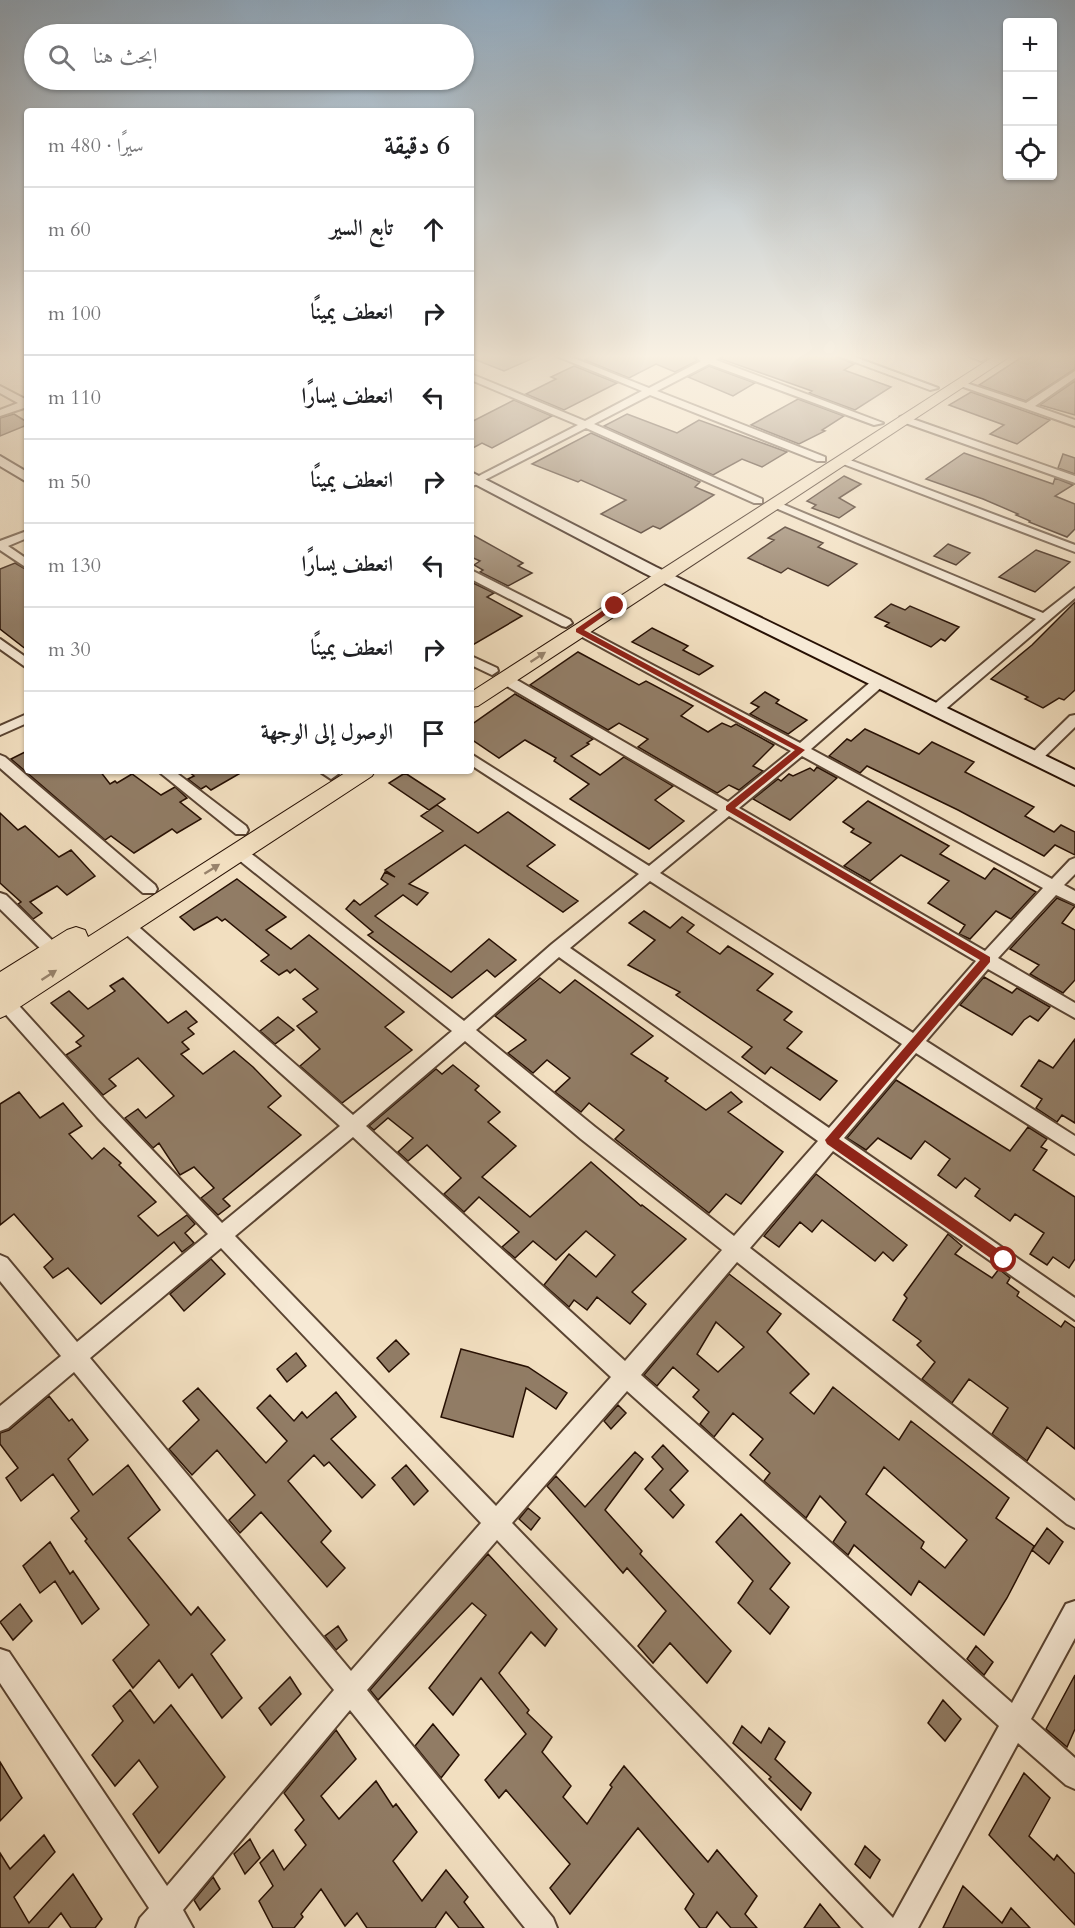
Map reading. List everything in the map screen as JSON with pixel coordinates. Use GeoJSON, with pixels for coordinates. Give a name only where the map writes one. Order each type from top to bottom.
{"type":"FeatureCollection","features":[{"type":"Feature","properties":{"kind":"main road"},"geometry":{"type":"LineString","coordinates":[[657,573],[758,501],[843,445]]}},
{"type":"Feature","properties":{"kind":"main road"},"geometry":{"type":"LineString","coordinates":[[474,698],[498,675],[572,627],[657,573],[775,504],[865,445]]}},
{"type":"Feature","properties":{"kind":"main road"},"geometry":{"type":"LineString","coordinates":[[474,683],[498,675]]}},
{"type":"Feature","properties":{"kind":"main road"},"geometry":{"type":"LineString","coordinates":[[2,999],[126,924],[328,774]]}},
{"type":"Feature","properties":{"kind":"main road"},"geometry":{"type":"LineString","coordinates":[[2,999],[53,951],[149,889],[359,774]]}},
{"type":"Feature","properties":{"kind":"street"},"geometry":{"type":"LineString","coordinates":[[474,480],[543,445]]}},
{"type":"Feature","properties":{"kind":"street"},"geometry":{"type":"LineString","coordinates":[[632,445],[758,501]]}},
{"type":"Feature","properties":{"kind":"street"},"geometry":{"type":"LineString","coordinates":[[785,445],[821,459]]}},
{"type":"Feature","properties":{"kind":"street"},"geometry":{"type":"LineString","coordinates":[[977,445],[1075,480]]}},
{"type":"Feature","properties":{"kind":"street"},"geometry":{"type":"LineString","coordinates":[[0,460],[24,476]]}},
{"type":"Feature","properties":{"kind":"street"},"geometry":{"type":"LineString","coordinates":[[842,460],[1075,549]]}},
{"type":"Feature","properties":{"kind":"street"},"geometry":{"type":"LineString","coordinates":[[474,480],[657,573],[1075,778]]}},
{"type":"Feature","properties":{"kind":"street"},"geometry":{"type":"LineString","coordinates":[[775,504],[1044,618]]}},
{"type":"Feature","properties":{"kind":"street"},"geometry":{"type":"LineString","coordinates":[[24,535],[0,545],[24,562]]}},
{"type":"Feature","properties":{"kind":"street"},"geometry":{"type":"LineString","coordinates":[[474,576],[1075,898]]}},
{"type":"Feature","properties":{"kind":"street"},"geometry":{"type":"LineString","coordinates":[[936,710],[1075,592]]}},
{"type":"Feature","properties":{"kind":"street"},"geometry":{"type":"LineString","coordinates":[[0,644],[24,662]]}},
{"type":"Feature","properties":{"kind":"street"},"geometry":{"type":"LineString","coordinates":[[474,662],[1075,1011]]}},
{"type":"Feature","properties":{"kind":"street"},"geometry":{"type":"LineString","coordinates":[[0,1420],[465,1031],[558,948],[801,750],[879,682]]}},
{"type":"Feature","properties":{"kind":"street"},"geometry":{"type":"LineString","coordinates":[[0,731],[24,719]]}},
{"type":"Feature","properties":{"kind":"street"},"geometry":{"type":"LineString","coordinates":[[1035,758],[1075,719]]}},
{"type":"Feature","properties":{"kind":"street"},"geometry":{"type":"LineString","coordinates":[[0,760],[149,889]]}},
{"type":"Feature","properties":{"kind":"street"},"geometry":{"type":"LineString","coordinates":[[474,761],[1075,1146]]}},
{"type":"Feature","properties":{"kind":"street"},"geometry":{"type":"LineString","coordinates":[[168,774],[240,841],[588,1133],[1075,1516]]}},
{"type":"Feature","properties":{"kind":"street"},"geometry":{"type":"LineString","coordinates":[[0,1661],[165,1922],[350,1690],[987,959],[1075,864]]}},
{"type":"Feature","properties":{"kind":"street"},"geometry":{"type":"LineString","coordinates":[[0,899],[53,951]]}},
{"type":"Feature","properties":{"kind":"street"},"geometry":{"type":"LineString","coordinates":[[126,924],[626,1376],[1075,1776]]}},
{"type":"Feature","properties":{"kind":"street"},"geometry":{"type":"LineString","coordinates":[[558,948],[1075,1310]]}},
{"type":"Feature","properties":{"kind":"street"},"geometry":{"type":"LineString","coordinates":[[2,999],[103,1111],[223,1234],[883,1928]]}},
{"type":"Feature","properties":{"kind":"street"},"geometry":{"type":"LineString","coordinates":[[0,1265],[543,1928]]}},
{"type":"Feature","properties":{"kind":"street"},"geometry":{"type":"LineString","coordinates":[[903,1928],[1075,1613]]}},
{"type":"Feature","properties":{"kind":"building"},"geometry":{"type":"Polygon","coordinates":[[[568,445],[618,445],[700,482],[695,487],[714,495],[660,529],[653,526],[641,533],[601,514],[626,500],[581,480],[578,482],[532,464],[568,445]]]}},
{"type":"Feature","properties":{"kind":"building"},"geometry":{"type":"Polygon","coordinates":[[[646,445],[768,445],[787,452],[762,467],[742,459],[713,475],[646,445]]]}},
{"type":"Feature","properties":{"kind":"building"},"geometry":{"type":"Polygon","coordinates":[[[964,453],[1053,484],[1055,478],[1073,485],[1055,496],[1075,504],[1075,529],[1067,537],[1029,522],[1016,515],[1018,514],[983,499],[926,479],[964,453]]]}},
{"type":"Feature","properties":{"kind":"building"},"geometry":{"type":"Polygon","coordinates":[[[1063,454],[1075,458],[1075,474],[1058,468],[1063,454]]]}},
{"type":"Feature","properties":{"kind":"building"},"geometry":{"type":"Polygon","coordinates":[[[844,476],[861,484],[839,498],[855,507],[839,518],[812,508],[816,505],[807,501],[844,476]]]}},
{"type":"Feature","properties":{"kind":"building"},"geometry":{"type":"Polygon","coordinates":[[[785,527],[823,543],[818,547],[857,564],[828,586],[788,568],[781,573],[748,558],[774,540],[768,538],[785,527]]]}},
{"type":"Feature","properties":{"kind":"building"},"geometry":{"type":"Polygon","coordinates":[[[474,536],[523,563],[518,566],[532,573],[508,586],[480,572],[483,570],[474,565],[480,561],[474,558],[474,536]]]}},
{"type":"Feature","properties":{"kind":"building"},"geometry":{"type":"Polygon","coordinates":[[[948,544],[970,553],[956,565],[934,556],[948,544]]]}},
{"type":"Feature","properties":{"kind":"building"},"geometry":{"type":"Polygon","coordinates":[[[1036,550],[1070,562],[1035,592],[999,577],[1036,550]]]}},
{"type":"Feature","properties":{"kind":"building"},"geometry":{"type":"Polygon","coordinates":[[[15,563],[24,568],[24,648],[0,629],[0,569],[15,563]]]}},
{"type":"Feature","properties":{"kind":"building"},"geometry":{"type":"Polygon","coordinates":[[[474,583],[494,593],[487,597],[522,616],[474,644],[474,583]]]}},
{"type":"Feature","properties":{"kind":"building"},"geometry":{"type":"Polygon","coordinates":[[[1075,602],[1075,690],[1064,700],[1059,698],[1043,708],[1025,699],[1028,697],[991,679],[1032,645],[1075,602]]]}},
{"type":"Feature","properties":{"kind":"building"},"geometry":{"type":"Polygon","coordinates":[[[891,604],[905,610],[910,606],[959,627],[945,641],[941,639],[931,647],[885,626],[889,623],[875,617],[891,604]]]}},
{"type":"Feature","properties":{"kind":"building"},"geometry":{"type":"Polygon","coordinates":[[[652,628],[688,646],[683,650],[713,666],[699,675],[632,642],[652,628]]]}},
{"type":"Feature","properties":{"kind":"building"},"geometry":{"type":"Polygon","coordinates":[[[578,652],[639,685],[646,681],[693,706],[681,716],[708,732],[722,723],[731,727],[736,724],[774,745],[753,766],[763,771],[739,790],[729,785],[717,793],[638,747],[648,739],[619,723],[608,730],[530,685],[578,652]]]}},
{"type":"Feature","properties":{"kind":"building"},"geometry":{"type":"Polygon","coordinates":[[[765,692],[779,700],[776,703],[807,720],[788,734],[750,714],[759,707],[751,703],[765,692]]]}},
{"type":"Feature","properties":{"kind":"building"},"geometry":{"type":"Polygon","coordinates":[[[515,694],[593,739],[571,756],[600,775],[624,757],[673,786],[655,800],[684,821],[649,849],[570,799],[589,784],[554,761],[556,758],[525,740],[499,758],[474,741],[474,723],[515,694]]]}},
{"type":"Feature","properties":{"kind":"building"},"geometry":{"type":"Polygon","coordinates":[[[865,729],[919,754],[932,742],[974,762],[965,772],[1034,807],[1025,816],[1054,832],[1061,825],[1075,832],[1075,855],[1055,845],[1044,856],[958,810],[867,766],[860,773],[829,756],[847,739],[851,741],[865,729]]]}},
{"type":"Feature","properties":{"kind":"building"},"geometry":{"type":"Polygon","coordinates":[[[24,752],[24,770],[11,759],[24,752]]]}},
{"type":"Feature","properties":{"kind":"building"},"geometry":{"type":"Polygon","coordinates":[[[817,767],[837,778],[790,820],[753,799],[778,779],[781,781],[789,774],[793,776],[810,768],[814,771],[817,767]]]}},
{"type":"Feature","properties":{"kind":"building"},"geometry":{"type":"Polygon","coordinates":[[[28,774],[102,774],[110,784],[115,781],[117,783],[132,774],[161,795],[175,787],[187,798],[180,802],[201,819],[177,833],[172,829],[134,853],[111,836],[105,840],[28,774]]]}},
{"type":"Feature","properties":{"kind":"building"},"geometry":{"type":"Polygon","coordinates":[[[192,774],[239,774],[211,790],[206,786],[201,789],[188,779],[194,776],[192,774]]]}},
{"type":"Feature","properties":{"kind":"building"},"geometry":{"type":"Polygon","coordinates":[[[407,774],[445,799],[429,810],[389,783],[407,774]]]}},
{"type":"Feature","properties":{"kind":"building"},"geometry":{"type":"Polygon","coordinates":[[[868,801],[949,846],[940,854],[985,879],[994,868],[1036,892],[1011,919],[996,911],[970,939],[959,934],[965,925],[928,903],[949,881],[901,855],[870,881],[844,866],[871,843],[851,832],[854,829],[843,822],[868,801]]]}},
{"type":"Feature","properties":{"kind":"building"},"geometry":{"type":"Polygon","coordinates":[[[437,805],[478,833],[508,812],[555,845],[527,866],[578,901],[563,912],[465,845],[409,884],[428,893],[417,905],[403,895],[375,916],[451,972],[489,939],[516,960],[495,977],[487,970],[452,998],[368,935],[373,932],[346,909],[354,900],[360,905],[388,884],[381,879],[385,872],[395,877],[385,870],[443,831],[421,816],[437,805]]]}},
{"type":"Feature","properties":{"kind":"building"},"geometry":{"type":"Polygon","coordinates":[[[0,813],[18,830],[25,826],[59,857],[71,850],[95,876],[67,895],[57,886],[30,902],[42,913],[33,919],[18,904],[21,902],[0,883],[0,813]]]}},
{"type":"Feature","properties":{"kind":"building"},"geometry":{"type":"Polygon","coordinates":[[[237,879],[286,917],[266,930],[291,949],[309,935],[404,1012],[385,1027],[412,1050],[342,1103],[300,1066],[320,1049],[297,1026],[317,1012],[303,999],[318,989],[295,969],[290,973],[287,970],[279,975],[261,961],[269,955],[225,919],[222,921],[217,917],[194,930],[180,917],[237,879]]]}},
{"type":"Feature","properties":{"kind":"building"},"geometry":{"type":"Polygon","coordinates":[[[1057,898],[1075,906],[1062,923],[1075,930],[1075,980],[1063,993],[1030,974],[1039,965],[1010,949],[1057,898]]]}},
{"type":"Feature","properties":{"kind":"building"},"geometry":{"type":"Polygon","coordinates":[[[644,911],[670,928],[682,917],[694,925],[687,932],[720,954],[728,946],[773,974],[757,990],[792,1012],[784,1020],[802,1032],[787,1048],[837,1081],[820,1100],[771,1067],[765,1074],[742,1057],[752,1047],[676,995],[680,992],[628,965],[655,940],[629,923],[644,911]]]}},
{"type":"Feature","properties":{"kind":"building"},"geometry":{"type":"Polygon","coordinates":[[[984,977],[1012,993],[1017,988],[1050,1007],[1038,1021],[1030,1016],[1024,1020],[1012,1035],[960,1005],[984,977]]]}},
{"type":"Feature","properties":{"kind":"building"},"geometry":{"type":"Polygon","coordinates":[[[123,978],[168,1023],[186,1011],[197,1022],[188,1028],[194,1034],[182,1042],[189,1049],[181,1054],[203,1074],[234,1051],[253,1067],[281,1096],[268,1107],[301,1135],[223,1199],[230,1206],[218,1215],[201,1198],[214,1188],[194,1167],[180,1175],[159,1143],[153,1148],[125,1118],[138,1109],[146,1118],[174,1096],[138,1058],[109,1079],[116,1086],[103,1095],[66,1055],[81,1046],[76,1042],[84,1036],[51,1003],[69,991],[88,1009],[115,991],[110,986],[123,978]]]}},
{"type":"Feature","properties":{"kind":"building"},"geometry":{"type":"Polygon","coordinates":[[[540,978],[560,993],[575,980],[653,1036],[631,1054],[668,1078],[665,1081],[706,1110],[731,1092],[742,1102],[728,1112],[783,1152],[741,1204],[726,1194],[709,1213],[615,1139],[624,1130],[589,1103],[581,1112],[555,1092],[570,1078],[547,1060],[533,1073],[508,1053],[526,1040],[495,1016],[540,978]]]}},
{"type":"Feature","properties":{"kind":"building"},"geometry":{"type":"Polygon","coordinates":[[[278,1017],[294,1030],[275,1044],[260,1031],[278,1017]]]}},
{"type":"Feature","properties":{"kind":"building"},"geometry":{"type":"Polygon","coordinates":[[[1075,1039],[1075,1123],[1062,1115],[1057,1122],[1036,1108],[1042,1099],[1021,1086],[1039,1060],[1053,1068],[1075,1039]]]}},
{"type":"Feature","properties":{"kind":"building"},"geometry":{"type":"Polygon","coordinates":[[[453,1065],[479,1086],[475,1090],[500,1112],[488,1122],[516,1146],[482,1177],[530,1217],[591,1162],[641,1206],[686,1239],[632,1292],[646,1304],[630,1324],[597,1297],[587,1310],[574,1300],[569,1307],[544,1285],[569,1254],[596,1277],[615,1255],[586,1231],[556,1260],[533,1241],[515,1258],[502,1247],[519,1232],[479,1197],[464,1212],[444,1194],[461,1178],[427,1145],[408,1161],[398,1152],[413,1138],[388,1118],[374,1130],[369,1126],[436,1069],[442,1074],[453,1065]]]}},
{"type":"Feature","properties":{"kind":"building"},"geometry":{"type":"Polygon","coordinates":[[[896,1080],[1010,1151],[1028,1127],[1047,1139],[1041,1147],[1047,1150],[1033,1170],[1075,1197],[1075,1259],[1069,1268],[1053,1257],[1047,1265],[1030,1254],[1044,1233],[1015,1214],[1010,1221],[975,1196],[980,1189],[965,1178],[956,1188],[938,1175],[950,1159],[925,1141],[911,1159],[878,1138],[866,1150],[847,1138],[896,1080]]]}},
{"type":"Feature","properties":{"kind":"building"},"geometry":{"type":"Polygon","coordinates":[[[19,1092],[40,1118],[63,1103],[82,1126],[69,1134],[92,1159],[104,1148],[121,1163],[119,1165],[156,1202],[138,1216],[158,1236],[187,1215],[195,1224],[185,1233],[194,1243],[182,1252],[174,1242],[101,1304],[68,1268],[53,1278],[44,1267],[53,1259],[14,1214],[0,1225],[0,1104],[19,1092]]]}},
{"type":"Feature","properties":{"kind":"building"},"geometry":{"type":"Polygon","coordinates":[[[816,1174],[907,1245],[893,1261],[883,1252],[875,1261],[822,1220],[812,1232],[800,1222],[779,1247],[764,1236],[816,1174]]]}},
{"type":"Feature","properties":{"kind":"building"},"geometry":{"type":"Polygon","coordinates":[[[948,1234],[962,1246],[955,1254],[992,1278],[999,1269],[1010,1278],[1007,1283],[1019,1292],[1017,1296],[1061,1327],[1065,1321],[1075,1328],[1075,1449],[1047,1427],[1027,1461],[992,1434],[1008,1408],[969,1379],[952,1403],[922,1379],[935,1362],[917,1345],[921,1341],[893,1320],[907,1298],[904,1295],[948,1234]]]}},
{"type":"Feature","properties":{"kind":"building"},"geometry":{"type":"Polygon","coordinates":[[[211,1259],[225,1274],[184,1311],[170,1294],[211,1259]]]}},
{"type":"Feature","properties":{"kind":"building"},"geometry":{"type":"Polygon","coordinates":[[[729,1274],[781,1314],[767,1332],[809,1374],[790,1393],[814,1414],[833,1387],[899,1440],[911,1421],[1009,1498],[996,1518],[1034,1546],[1007,1598],[984,1635],[919,1581],[911,1595],[854,1545],[848,1555],[833,1542],[846,1522],[820,1496],[806,1518],[764,1481],[770,1473],[750,1455],[763,1439],[733,1413],[714,1437],[700,1424],[709,1412],[693,1397],[699,1390],[673,1367],[657,1386],[644,1375],[729,1274]],[[716,1322],[697,1354],[718,1372],[744,1347],[716,1322]],[[884,1467],[866,1494],[924,1542],[921,1548],[945,1568],[967,1540],[884,1467]]]}},
{"type":"Feature","properties":{"kind":"building"},"geometry":{"type":"Polygon","coordinates":[[[396,1340],[409,1354],[389,1372],[377,1358],[396,1340]]]}},
{"type":"Feature","properties":{"kind":"building"},"geometry":{"type":"Polygon","coordinates":[[[461,1349],[528,1367],[567,1393],[556,1409],[526,1388],[513,1437],[441,1417],[461,1349]]]}},
{"type":"Feature","properties":{"kind":"building"},"geometry":{"type":"Polygon","coordinates":[[[296,1353],[306,1366],[287,1382],[277,1369],[296,1353]]]}},
{"type":"Feature","properties":{"kind":"building"},"geometry":{"type":"Polygon","coordinates":[[[198,1388],[266,1463],[287,1441],[257,1408],[270,1395],[294,1421],[302,1412],[307,1418],[336,1392],[356,1417],[331,1439],[375,1485],[362,1498],[329,1462],[324,1466],[314,1455],[288,1481],[331,1531],[321,1542],[345,1568],[327,1587],[261,1512],[240,1533],[229,1520],[255,1495],[217,1450],[192,1475],[169,1449],[199,1420],[183,1401],[198,1388]]]}},
{"type":"Feature","properties":{"kind":"building"},"geometry":{"type":"Polygon","coordinates":[[[49,1396],[69,1421],[72,1419],[88,1440],[68,1459],[93,1495],[128,1465],[160,1510],[128,1538],[191,1615],[198,1607],[225,1640],[211,1654],[242,1698],[222,1718],[192,1674],[179,1688],[159,1660],[133,1688],[113,1660],[149,1625],[85,1541],[87,1539],[71,1518],[79,1511],[53,1474],[21,1501],[6,1478],[18,1468],[0,1444],[0,1433],[9,1430],[49,1396]]]}},
{"type":"Feature","properties":{"kind":"building"},"geometry":{"type":"Polygon","coordinates":[[[618,1405],[626,1413],[611,1429],[604,1421],[618,1405]]]}},
{"type":"Feature","properties":{"kind":"building"},"geometry":{"type":"Polygon","coordinates":[[[663,1445],[688,1471],[670,1490],[684,1505],[673,1518],[645,1489],[663,1469],[652,1457],[663,1445]]]}},
{"type":"Feature","properties":{"kind":"building"},"geometry":{"type":"Polygon","coordinates":[[[635,1452],[643,1459],[605,1510],[642,1551],[640,1554],[731,1651],[707,1683],[670,1643],[653,1663],[638,1646],[666,1611],[627,1568],[623,1573],[547,1486],[556,1476],[585,1507],[635,1452]]]}},
{"type":"Feature","properties":{"kind":"building"},"geometry":{"type":"Polygon","coordinates":[[[406,1465],[428,1491],[414,1505],[392,1478],[406,1465]]]}},
{"type":"Feature","properties":{"kind":"building"},"geometry":{"type":"Polygon","coordinates":[[[528,1508],[540,1518],[531,1530],[519,1519],[528,1508]]]}},
{"type":"Feature","properties":{"kind":"building"},"geometry":{"type":"Polygon","coordinates":[[[741,1514],[790,1563],[770,1589],[789,1607],[770,1634],[738,1603],[753,1581],[716,1542],[741,1514]]]}},
{"type":"Feature","properties":{"kind":"building"},"geometry":{"type":"Polygon","coordinates":[[[1047,1528],[1063,1542],[1049,1564],[1032,1550],[1047,1528]]]}},
{"type":"Feature","properties":{"kind":"building"},"geometry":{"type":"Polygon","coordinates":[[[50,1542],[70,1574],[73,1571],[99,1609],[82,1624],[55,1581],[40,1593],[23,1566],[50,1542]]]}},
{"type":"Feature","properties":{"kind":"building"},"geometry":{"type":"Polygon","coordinates":[[[488,1554],[557,1629],[545,1646],[531,1632],[499,1673],[529,1710],[527,1713],[552,1737],[542,1752],[571,1786],[563,1797],[587,1824],[624,1766],[708,1862],[717,1850],[757,1896],[745,1914],[757,1928],[731,1928],[717,1912],[706,1928],[700,1928],[685,1909],[694,1894],[638,1828],[570,1914],[550,1888],[570,1864],[506,1790],[499,1798],[485,1780],[526,1734],[481,1678],[453,1715],[429,1688],[486,1615],[472,1603],[378,1700],[370,1690],[488,1554]]]}},
{"type":"Feature","properties":{"kind":"building"},"geometry":{"type":"Polygon","coordinates":[[[20,1604],[32,1621],[13,1640],[0,1622],[20,1604]]]}},
{"type":"Feature","properties":{"kind":"building"},"geometry":{"type":"Polygon","coordinates":[[[338,1626],[347,1640],[336,1650],[325,1636],[338,1626]]]}},
{"type":"Feature","properties":{"kind":"building"},"geometry":{"type":"Polygon","coordinates":[[[976,1646],[993,1662],[984,1675],[967,1659],[976,1646]]]}},
{"type":"Feature","properties":{"kind":"building"},"geometry":{"type":"Polygon","coordinates":[[[1075,1675],[1075,1729],[1067,1747],[1046,1729],[1075,1675]]]}},
{"type":"Feature","properties":{"kind":"building"},"geometry":{"type":"Polygon","coordinates":[[[290,1677],[301,1694],[271,1725],[259,1708],[290,1677]]]}},
{"type":"Feature","properties":{"kind":"building"},"geometry":{"type":"Polygon","coordinates":[[[130,1690],[154,1723],[171,1705],[225,1777],[159,1853],[133,1814],[158,1787],[139,1760],[115,1786],[92,1755],[123,1721],[113,1706],[130,1690]]]}},
{"type":"Feature","properties":{"kind":"building"},"geometry":{"type":"Polygon","coordinates":[[[943,1700],[961,1719],[945,1741],[928,1723],[943,1700]]]}},
{"type":"Feature","properties":{"kind":"building"},"geometry":{"type":"Polygon","coordinates":[[[433,1724],[459,1755],[441,1778],[415,1746],[433,1724]]]}},
{"type":"Feature","properties":{"kind":"building"},"geometry":{"type":"Polygon","coordinates":[[[742,1726],[761,1743],[769,1728],[785,1742],[775,1759],[811,1793],[801,1810],[769,1779],[771,1777],[733,1743],[742,1726]]]}},
{"type":"Feature","properties":{"kind":"building"},"geometry":{"type":"Polygon","coordinates":[[[336,1730],[356,1759],[321,1796],[339,1819],[376,1781],[393,1807],[396,1804],[417,1832],[393,1861],[422,1901],[446,1870],[468,1897],[464,1902],[484,1928],[459,1928],[446,1912],[435,1928],[367,1928],[357,1913],[345,1926],[321,1889],[301,1914],[303,1917],[294,1928],[273,1928],[259,1901],[273,1886],[260,1863],[273,1850],[284,1870],[306,1845],[295,1830],[304,1820],[284,1793],[336,1730]]]}},
{"type":"Feature","properties":{"kind":"building"},"geometry":{"type":"Polygon","coordinates":[[[0,1762],[22,1798],[0,1821],[0,1762]]]}},
{"type":"Feature","properties":{"kind":"building"},"geometry":{"type":"Polygon","coordinates":[[[1024,1773],[1050,1798],[1029,1836],[1054,1860],[1057,1855],[1075,1874],[1075,1925],[989,1835],[1024,1773]]]}},
{"type":"Feature","properties":{"kind":"building"},"geometry":{"type":"Polygon","coordinates":[[[44,1835],[55,1852],[14,1897],[29,1923],[73,1874],[102,1919],[95,1928],[71,1928],[61,1913],[48,1928],[0,1928],[0,1853],[10,1869],[44,1835]]]}},
{"type":"Feature","properties":{"kind":"building"},"geometry":{"type":"Polygon","coordinates":[[[250,1839],[260,1858],[245,1874],[234,1854],[250,1839]]]}},
{"type":"Feature","properties":{"kind":"building"},"geometry":{"type":"Polygon","coordinates":[[[865,1846],[880,1860],[870,1878],[855,1864],[865,1846]]]}},
{"type":"Feature","properties":{"kind":"building"},"geometry":{"type":"Polygon","coordinates":[[[213,1877],[220,1889],[200,1910],[194,1900],[213,1877]]]}},
{"type":"Feature","properties":{"kind":"building"},"geometry":{"type":"Polygon","coordinates":[[[963,1886],[1002,1923],[1011,1908],[1030,1928],[943,1928],[963,1886]]]}},
{"type":"Feature","properties":{"kind":"building"},"geometry":{"type":"Polygon","coordinates":[[[820,1904],[840,1928],[804,1928],[820,1904]]]}},
{"type":"Feature","properties":{"kind":"route"},"geometry":{"type":"LineString","coordinates":[[615,606],[579,630],[801,750],[729,808],[987,959],[831,1140],[1004,1260]]}}]}
